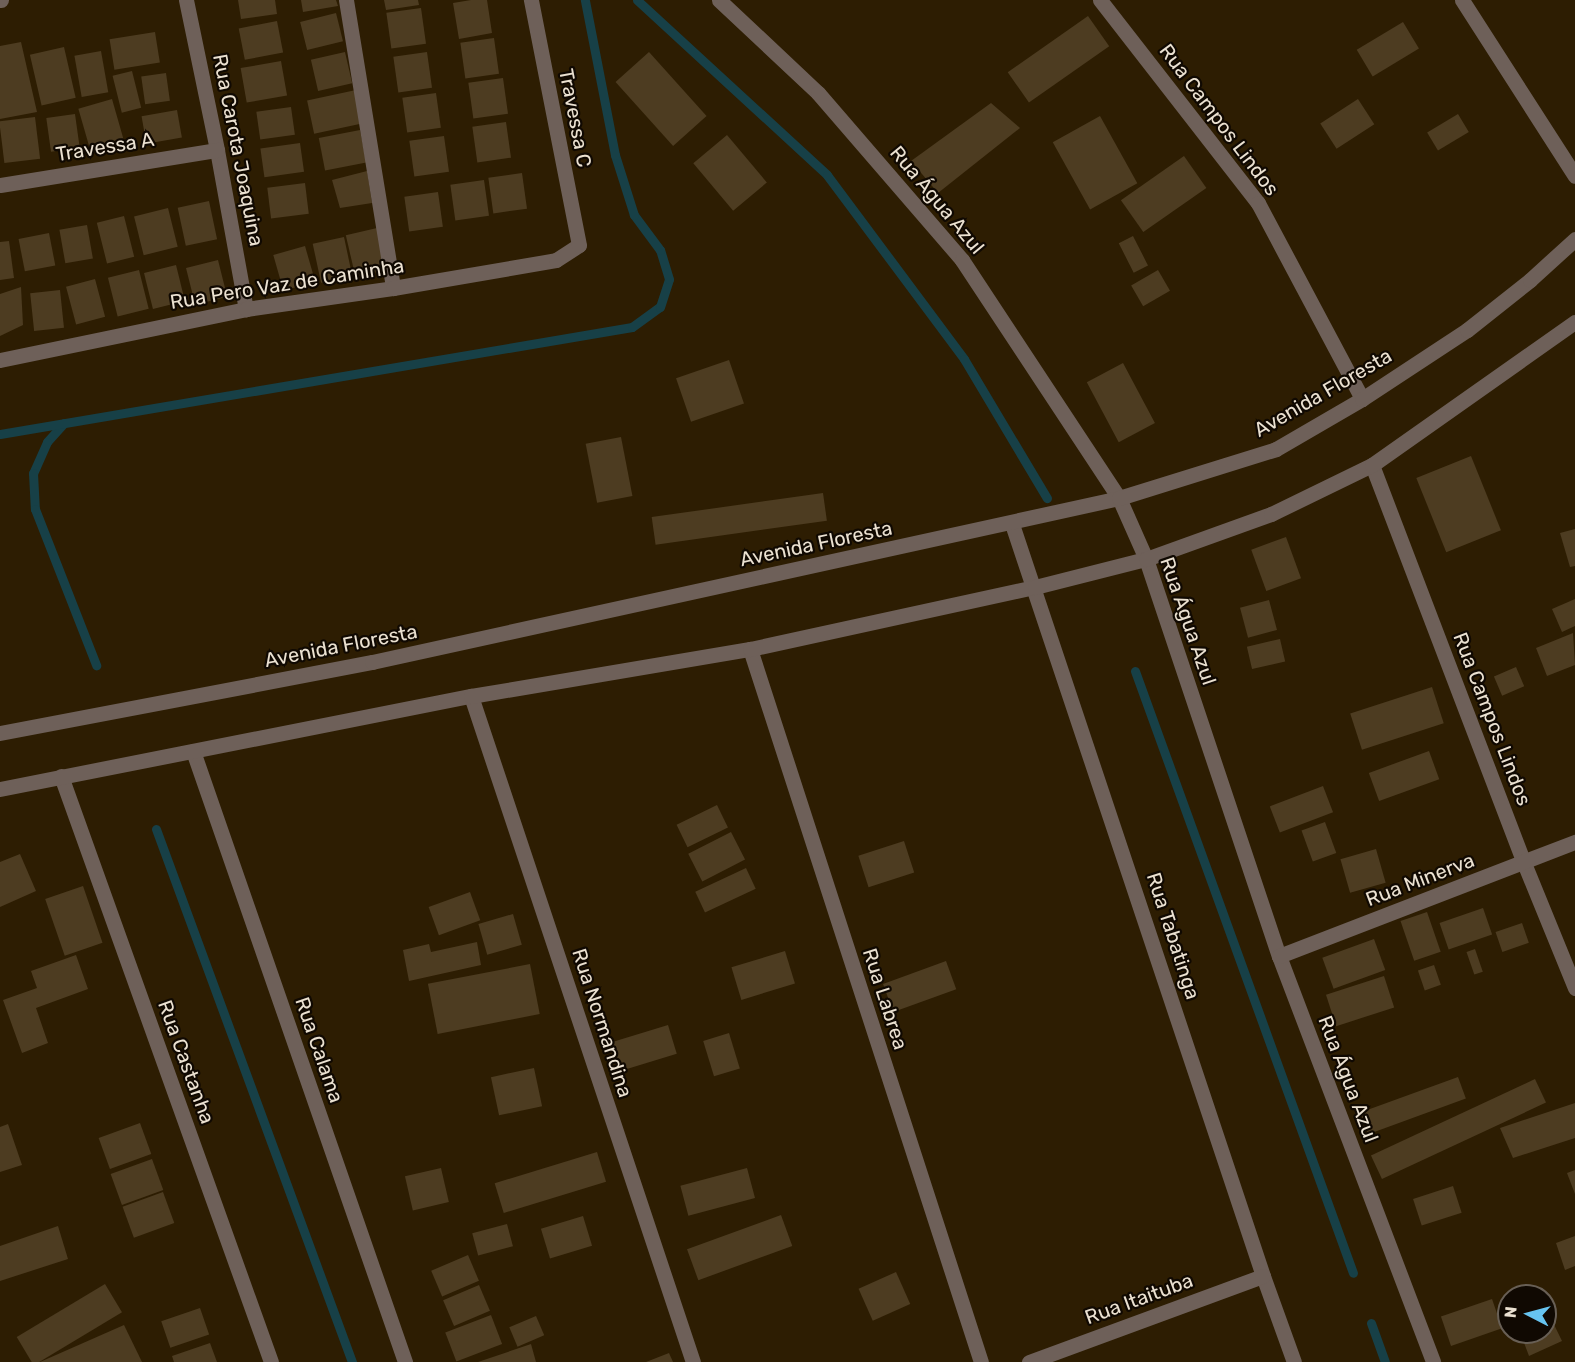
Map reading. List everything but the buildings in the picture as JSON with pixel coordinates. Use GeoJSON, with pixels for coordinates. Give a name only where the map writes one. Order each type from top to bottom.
{"type":"FeatureCollection","features":[{"type":"Feature","properties":{"kind":"street","name":"Rua Carota Joaquina"},"geometry":{"type":"LineString","coordinates":[[186,0],[217,150],[246,309]]}},
{"type":"Feature","properties":{"kind":"street"},"geometry":{"type":"LineString","coordinates":[[346,0],[393,288]]}},
{"type":"Feature","properties":{"kind":"street","name":"Travessa C"},"geometry":{"type":"LineString","coordinates":[[531,0],[579,245]]}},
{"type":"Feature","properties":{"kind":"street","name":"Rua Água Azul"},"geometry":{"type":"LineString","coordinates":[[719,0],[818,93],[962,260],[1119,498],[1146,559],[1279,956],[1433,1362]]}},
{"type":"Feature","properties":{"kind":"street","name":"Rua Campos Lindos"},"geometry":{"type":"LineString","coordinates":[[1100,0],[1258,202],[1362,399]]}},
{"type":"Feature","properties":{"kind":"street"},"geometry":{"type":"LineString","coordinates":[[1462,0],[1575,176]]}},
{"type":"Feature","properties":{"kind":"street","name":"Travessa A"},"geometry":{"type":"LineString","coordinates":[[0,185],[217,150]]}},
{"type":"Feature","properties":{"kind":"street","name":"Avenida Floresta"},"geometry":{"type":"LineString","coordinates":[[0,733],[372,662],[1012,524],[1119,498],[1276,448],[1362,399],[1467,330],[1530,280],[1575,239]]}},
{"type":"Feature","properties":{"kind":"street","name":"Rua Pero Vaz de Caminha"},"geometry":{"type":"LineString","coordinates":[[0,360],[246,309],[393,288],[556,260],[579,245]]}},
{"type":"Feature","properties":{"kind":"street"},"geometry":{"type":"LineString","coordinates":[[0,789],[471,696],[750,649],[1035,587],[1146,559],[1270,514],[1372,465],[1575,322]]}},
{"type":"Feature","properties":{"kind":"street","name":"Rua Campos Lindos"},"geometry":{"type":"LineString","coordinates":[[1372,465],[1524,863],[1575,988]]}},
{"type":"Feature","properties":{"kind":"street","name":"Rua Tabatinga"},"geometry":{"type":"LineString","coordinates":[[1012,524],[1035,587],[1263,1276],[1294,1362]]}},
{"type":"Feature","properties":{"kind":"street","name":"Rua Labrea"},"geometry":{"type":"LineString","coordinates":[[750,649],[981,1362]]}},
{"type":"Feature","properties":{"kind":"street","name":"Rua Normandina"},"geometry":{"type":"LineString","coordinates":[[471,696],[693,1362]]}},
{"type":"Feature","properties":{"kind":"street","name":"Rua Calama"},"geometry":{"type":"LineString","coordinates":[[193,751],[405,1362]]}},
{"type":"Feature","properties":{"kind":"street","name":"Rua Castanha"},"geometry":{"type":"LineString","coordinates":[[61,776],[271,1362]]}},
{"type":"Feature","properties":{"kind":"street","name":"Rua Minerva"},"geometry":{"type":"LineString","coordinates":[[1279,956],[1575,842]]}},
{"type":"Feature","properties":{"kind":"street","name":"Rua Itaituba"},"geometry":{"type":"LineString","coordinates":[[1029,1362],[1263,1276]]}},
{"type":"Feature","properties":{"kind":"waterway"},"geometry":{"type":"LineString","coordinates":[[0,434],[632,327],[660,307],[669,279],[660,250],[634,215],[615,155],[585,0]]}},
{"type":"Feature","properties":{"kind":"waterway"},"geometry":{"type":"LineString","coordinates":[[637,0],[827,175],[964,359],[1047,498]]}},
{"type":"Feature","properties":{"kind":"waterway"},"geometry":{"type":"LineString","coordinates":[[64,423],[47,442],[33,473],[35,509],[96,665]]}},
{"type":"Feature","properties":{"kind":"waterway"},"geometry":{"type":"LineString","coordinates":[[1135,671],[1353,1273]]}},
{"type":"Feature","properties":{"kind":"waterway"},"geometry":{"type":"LineString","coordinates":[[156,829],[352,1362]]}},
{"type":"Feature","properties":{"kind":"waterway"},"geometry":{"type":"LineString","coordinates":[[1371,1323],[1385,1362]]}}]}
